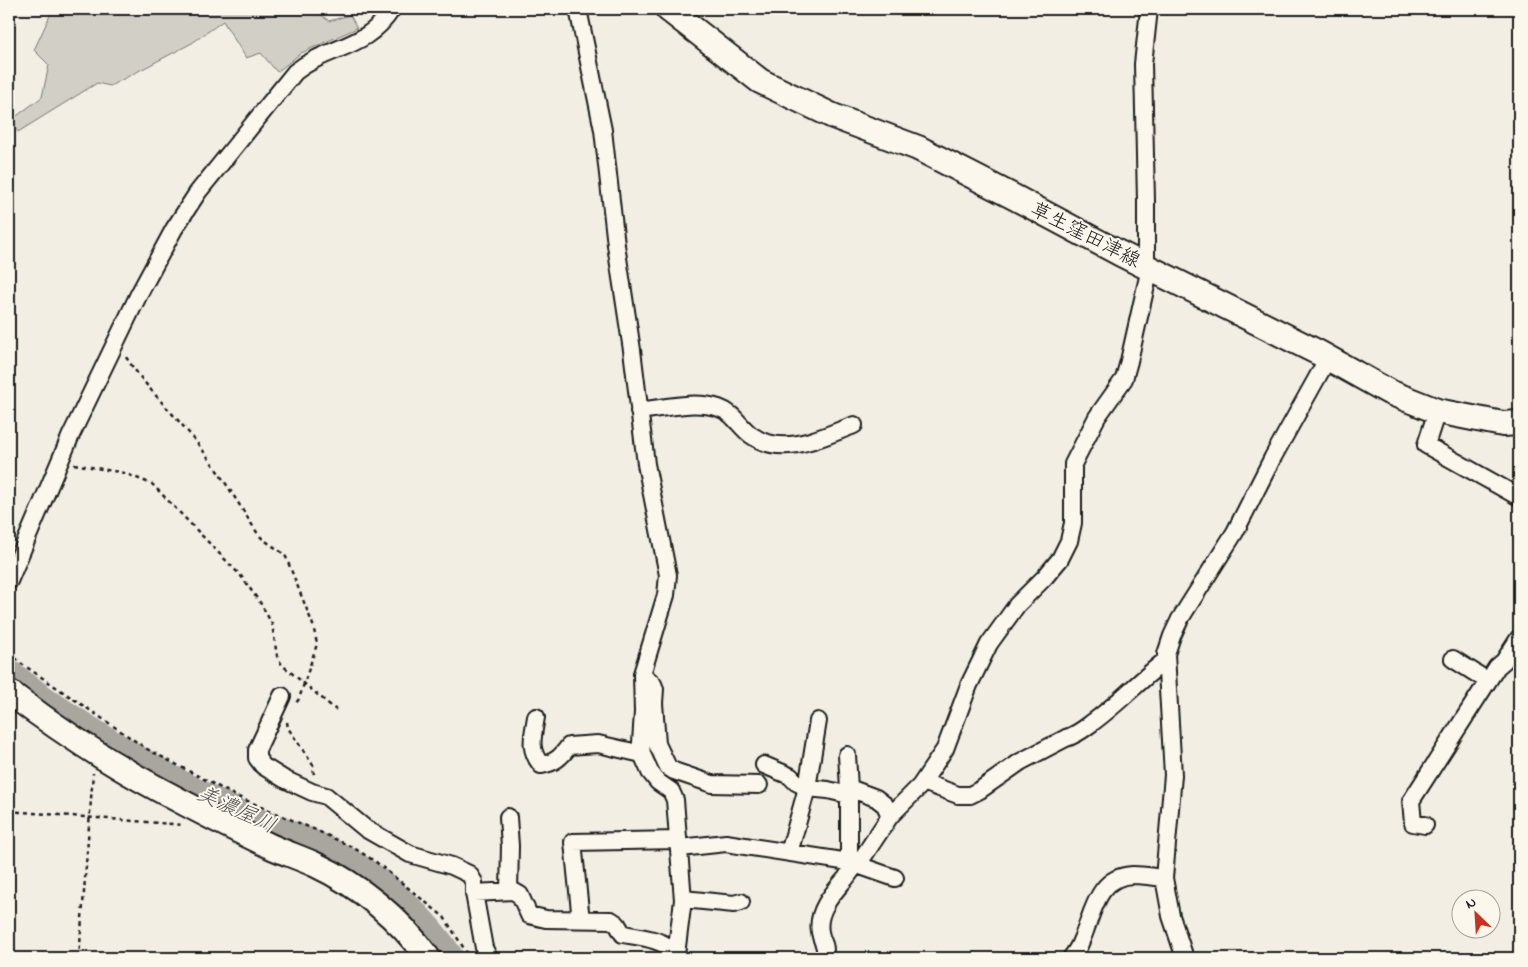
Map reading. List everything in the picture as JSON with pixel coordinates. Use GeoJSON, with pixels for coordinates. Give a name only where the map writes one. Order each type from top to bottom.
{"type":"FeatureCollection","features":[{"type":"Feature","properties":{"kind":"main road","name":"草生窪田津線"},"geometry":{"type":"LineString","coordinates":[[668,9],[760,81],[833,116],[918,148],[1328,358],[1389,392],[1437,411],[1503,424],[1519,423]]}},
{"type":"Feature","properties":{"kind":"main road"},"geometry":{"type":"LineString","coordinates":[[9,692],[94,752],[157,789],[272,847],[315,864],[338,876],[363,893],[390,916],[416,941],[428,958]]}},
{"type":"Feature","properties":{"kind":"street"},"geometry":{"type":"LineString","coordinates":[[9,582],[60,461],[139,294],[174,230],[198,192],[295,72],[303,66],[358,41],[376,29],[392,9]]}},
{"type":"Feature","properties":{"kind":"street"},"geometry":{"type":"LineString","coordinates":[[578,9],[603,130],[616,245],[646,464],[668,575],[666,595],[642,674],[641,743],[642,754],[650,772],[658,782],[670,791],[675,800],[683,899],[677,956]]}},
{"type":"Feature","properties":{"kind":"street"},"geometry":{"type":"LineString","coordinates":[[824,958],[825,944],[820,933],[820,922],[824,908],[832,894],[852,864],[861,860],[890,816],[923,782],[945,749],[969,685],[989,644],[1017,605],[1055,565],[1068,541],[1073,523],[1073,464],[1097,417],[1124,380],[1148,267],[1143,64],[1149,9]]}},
{"type":"Feature","properties":{"kind":"street"},"geometry":{"type":"LineString","coordinates":[[1185,958],[1171,916],[1164,878],[1173,775],[1166,654],[1180,619],[1235,532],[1273,457],[1328,358]]}},
{"type":"Feature","properties":{"kind":"street"},"geometry":{"type":"LineString","coordinates":[[639,410],[692,405],[718,408],[730,412],[751,435],[769,444],[790,445],[806,443],[854,425]]}},
{"type":"Feature","properties":{"kind":"street"},"geometry":{"type":"LineString","coordinates":[[1437,411],[1426,445],[1519,497]]}},
{"type":"Feature","properties":{"kind":"street"},"geometry":{"type":"LineString","coordinates":[[1425,824],[1413,823],[1411,801],[1488,681],[1519,638]]}},
{"type":"Feature","properties":{"kind":"street"},"geometry":{"type":"LineString","coordinates":[[1454,659],[1488,681]]}},
{"type":"Feature","properties":{"kind":"street"},"geometry":{"type":"LineString","coordinates":[[923,782],[958,795],[970,795],[980,790],[1020,762],[1073,736],[1092,723],[1166,660]]}},
{"type":"Feature","properties":{"kind":"street"},"geometry":{"type":"LineString","coordinates":[[642,674],[653,684],[655,689],[654,703],[657,744],[668,766],[674,771],[712,784],[759,785]]}},
{"type":"Feature","properties":{"kind":"street"},"geometry":{"type":"LineString","coordinates":[[288,701],[257,750],[257,758],[263,766],[284,779],[326,796],[366,828],[410,854],[452,866],[469,874],[474,882],[474,893],[484,948],[489,958]]}},
{"type":"Feature","properties":{"kind":"street"},"geometry":{"type":"LineString","coordinates":[[536,717],[532,747],[541,765],[552,764],[561,757],[569,746],[598,744],[642,754]]}},
{"type":"Feature","properties":{"kind":"street"},"geometry":{"type":"LineString","coordinates":[[789,853],[807,788],[818,721]]}},
{"type":"Feature","properties":{"kind":"street"},"geometry":{"type":"LineString","coordinates":[[847,756],[852,864]]}},
{"type":"Feature","properties":{"kind":"street"},"geometry":{"type":"LineString","coordinates":[[764,765],[790,776],[807,788],[849,792],[876,798],[884,804],[890,816]]}},
{"type":"Feature","properties":{"kind":"street"},"geometry":{"type":"LineString","coordinates":[[508,817],[510,846],[508,891]]}},
{"type":"Feature","properties":{"kind":"street"},"geometry":{"type":"LineString","coordinates":[[574,919],[580,911],[573,842],[726,843],[852,864],[895,878]]}},
{"type":"Feature","properties":{"kind":"street"},"geometry":{"type":"LineString","coordinates":[[1071,958],[1081,943],[1100,892],[1108,884],[1124,876],[1132,875],[1164,878]]}},
{"type":"Feature","properties":{"kind":"street"},"geometry":{"type":"LineString","coordinates":[[474,893],[513,891],[520,895],[529,915],[546,919],[611,920],[617,924],[623,934],[645,937],[672,949],[677,956]]}},
{"type":"Feature","properties":{"kind":"street"},"geometry":{"type":"LineString","coordinates":[[683,899],[734,904],[741,902]]}},
{"type":"Feature","properties":{"kind":"path"},"geometry":{"type":"LineString","coordinates":[[116,343],[153,393],[190,434],[223,479],[263,541],[280,549],[286,557],[313,625],[317,644],[299,699],[288,701]]}},
{"type":"Feature","properties":{"kind":"path"},"geometry":{"type":"LineString","coordinates":[[60,461],[124,473],[152,484],[241,576],[261,604],[272,624],[277,656],[282,665],[336,710]]}},
{"type":"Feature","properties":{"kind":"path"},"geometry":{"type":"LineString","coordinates":[[9,652],[22,664],[147,748],[236,796],[318,830],[354,848],[376,862],[444,917],[470,958]]}},
{"type":"Feature","properties":{"kind":"path"},"geometry":{"type":"LineString","coordinates":[[287,722],[288,728],[313,766],[313,792]]}},
{"type":"Feature","properties":{"kind":"path"},"geometry":{"type":"LineString","coordinates":[[79,958],[94,752]]}},
{"type":"Feature","properties":{"kind":"path"},"geometry":{"type":"LineString","coordinates":[[9,811],[192,826]]}},
{"type":"Feature","properties":{"kind":"shaded area"},"geometry":{"type":"Polygon","coordinates":[[[53,9],[313,9],[329,21],[350,15],[357,28],[301,53],[277,72],[261,53],[246,58],[223,21],[192,43],[110,86],[97,83],[18,132],[10,121],[42,97],[49,65],[34,50],[53,9]]]}},
{"type":"Feature","properties":{"kind":"waterway","name":"美濃屋川"},"geometry":{"type":"LineString","coordinates":[[9,671],[75,719],[184,784],[248,816],[324,847],[363,869],[406,903],[431,930],[452,958]]}}]}
